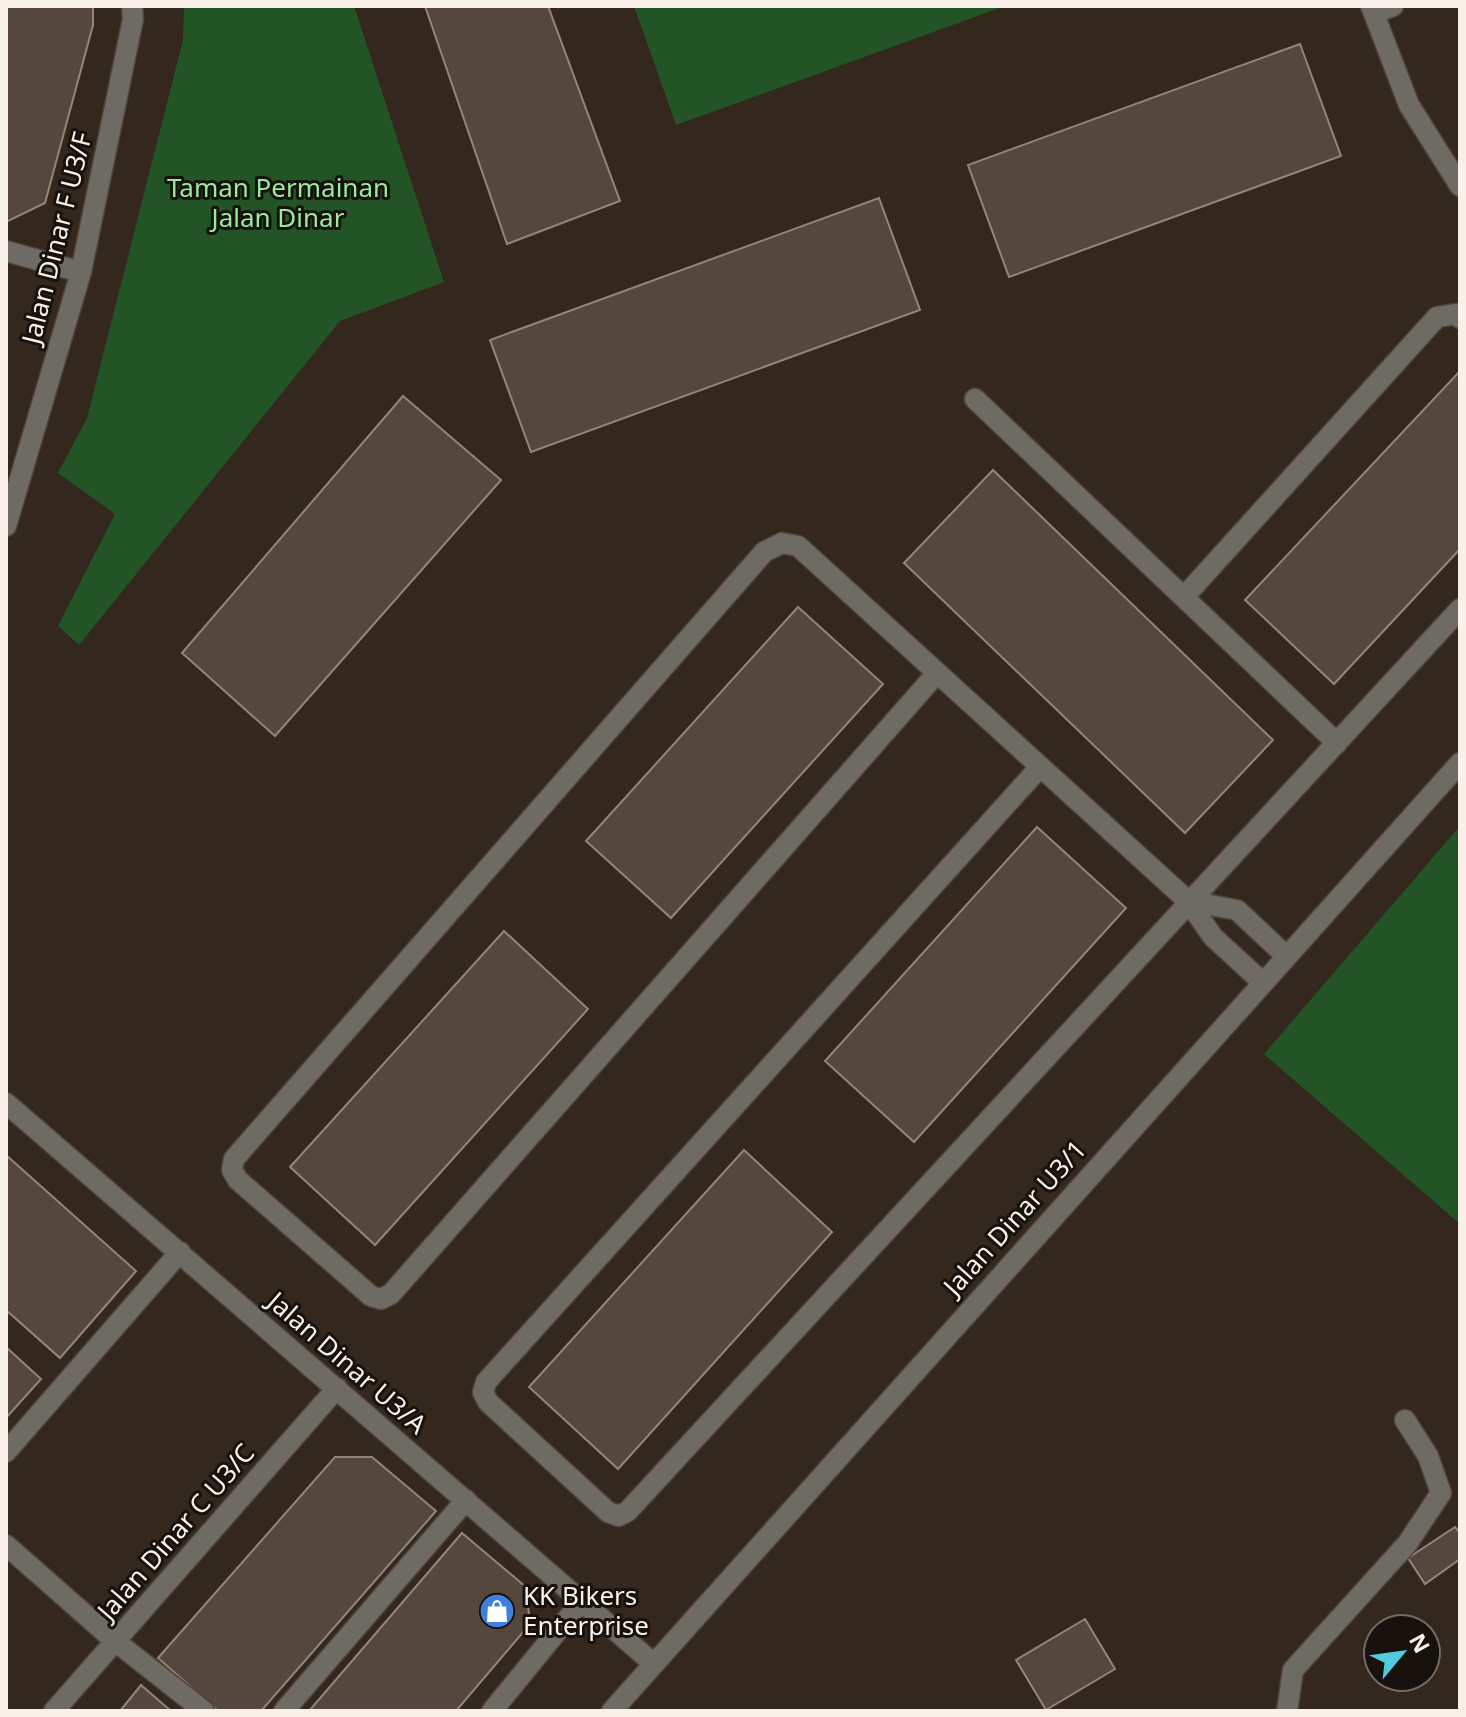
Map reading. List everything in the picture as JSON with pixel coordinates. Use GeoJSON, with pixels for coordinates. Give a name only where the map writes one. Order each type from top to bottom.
{"type":"FeatureCollection","features":[{"type":"Feature","properties":{"kind":"street","name":"Jalan Dinar F U3/F"},"geometry":{"type":"LineString","coordinates":[[6,526],[81,272],[133,19],[132,6]]}},
{"type":"Feature","properties":{"kind":"street"},"geometry":{"type":"LineString","coordinates":[[1379,8],[1409,105],[1460,186]]}},
{"type":"Feature","properties":{"kind":"street"},"geometry":{"type":"LineString","coordinates":[[6,251],[81,272]]}},
{"type":"Feature","properties":{"kind":"street"},"geometry":{"type":"LineString","coordinates":[[1184,597],[1437,317],[1456,314],[1460,318]]}},
{"type":"Feature","properties":{"kind":"street"},"geometry":{"type":"LineString","coordinates":[[975,399],[1337,743]]}},
{"type":"Feature","properties":{"kind":"street"},"geometry":{"type":"LineString","coordinates":[[937,673],[391,1294],[381,1299],[371,1296],[238,1180],[232,1170],[234,1159],[764,552],[782,543],[798,546],[1188,901],[1213,937],[1261,981]]}},
{"type":"Feature","properties":{"kind":"street"},"geometry":{"type":"LineString","coordinates":[[1040,767],[486,1382],[483,1392],[488,1402],[608,1512],[619,1516],[628,1511],[1460,609]]}},
{"type":"Feature","properties":{"kind":"street","name":"Jalan Dinar U3/1"},"geometry":{"type":"LineString","coordinates":[[612,1711],[1261,981],[1460,763]]}},
{"type":"Feature","properties":{"kind":"street"},"geometry":{"type":"LineString","coordinates":[[1188,901],[1237,910],[1285,955]]}},
{"type":"Feature","properties":{"kind":"street","name":"Jalan Dinar U3/A"},"geometry":{"type":"LineString","coordinates":[[6,1103],[653,1663]]}},
{"type":"Feature","properties":{"kind":"street"},"geometry":{"type":"LineString","coordinates":[[6,1452],[180,1252]]}},
{"type":"Feature","properties":{"kind":"street","name":"Jalan Dinar C U3/C"},"geometry":{"type":"LineString","coordinates":[[54,1711],[337,1388]]}},
{"type":"Feature","properties":{"kind":"street"},"geometry":{"type":"LineString","coordinates":[[1287,1711],[1293,1670],[1407,1544],[1441,1493],[1428,1456],[1405,1420]]}},
{"type":"Feature","properties":{"kind":"street"},"geometry":{"type":"LineString","coordinates":[[284,1711],[466,1500]]}},
{"type":"Feature","properties":{"kind":"street"},"geometry":{"type":"LineString","coordinates":[[6,1545],[115,1641],[204,1711]]}},
{"type":"Feature","properties":{"kind":"street"},"geometry":{"type":"LineString","coordinates":[[492,1711],[582,1601]]}},
{"type":"Feature","properties":{"kind":"green space","name":"Taman Permainan Jalan Dinar"},"geometry":{"type":"Polygon","coordinates":[[[184,6],[354,6],[444,282],[340,321],[79,645],[58,626],[115,514],[58,473],[87,418],[183,40],[184,6]]]}},
{"type":"Feature","properties":{"kind":"green space"},"geometry":{"type":"Polygon","coordinates":[[[634,6],[1005,6],[676,125],[634,6]]]}},
{"type":"Feature","properties":{"kind":"green space"},"geometry":{"type":"Polygon","coordinates":[[[1460,826],[1460,1224],[1264,1054],[1460,826]]]}},
{"type":"Feature","properties":{"kind":"building"},"geometry":{"type":"Polygon","coordinates":[[[6,6],[93,6],[93,25],[45,203],[6,222],[6,6]]]}},
{"type":"Feature","properties":{"kind":"building"},"geometry":{"type":"Polygon","coordinates":[[[425,6],[548,6],[620,201],[507,244],[425,6]]]}},
{"type":"Feature","properties":{"kind":"building"},"geometry":{"type":"Polygon","coordinates":[[[1300,44],[1341,156],[1009,277],[968,165],[1300,44]]]}},
{"type":"Feature","properties":{"kind":"building"},"geometry":{"type":"Polygon","coordinates":[[[879,198],[920,310],[531,452],[490,340],[879,198]]]}},
{"type":"Feature","properties":{"kind":"building"},"geometry":{"type":"Polygon","coordinates":[[[1460,371],[1460,549],[1334,684],[1245,600],[1460,371]]]}},
{"type":"Feature","properties":{"kind":"building"},"geometry":{"type":"Polygon","coordinates":[[[403,396],[501,480],[275,736],[182,653],[403,396]]]}},
{"type":"Feature","properties":{"kind":"building"},"geometry":{"type":"Polygon","coordinates":[[[993,470],[1273,740],[1185,833],[904,563],[993,470]]]}},
{"type":"Feature","properties":{"kind":"building"},"geometry":{"type":"Polygon","coordinates":[[[798,607],[883,684],[671,918],[586,841],[798,607]]]}},
{"type":"Feature","properties":{"kind":"building"},"geometry":{"type":"Polygon","coordinates":[[[1037,827],[1126,908],[914,1142],[825,1061],[1037,827]]]}},
{"type":"Feature","properties":{"kind":"building"},"geometry":{"type":"Polygon","coordinates":[[[504,931],[588,1009],[375,1245],[290,1167],[504,931]]]}},
{"type":"Feature","properties":{"kind":"building"},"geometry":{"type":"Polygon","coordinates":[[[744,1150],[832,1232],[618,1469],[529,1387],[744,1150]]]}},
{"type":"Feature","properties":{"kind":"building"},"geometry":{"type":"Polygon","coordinates":[[[6,1155],[136,1271],[60,1358],[6,1310],[6,1155]]]}},
{"type":"Feature","properties":{"kind":"building"},"geometry":{"type":"Polygon","coordinates":[[[6,1347],[41,1379],[6,1418],[6,1347]]]}},
{"type":"Feature","properties":{"kind":"building"},"geometry":{"type":"Polygon","coordinates":[[[335,1457],[372,1457],[436,1511],[261,1711],[218,1711],[158,1658],[335,1457]]]}},
{"type":"Feature","properties":{"kind":"building"},"geometry":{"type":"Polygon","coordinates":[[[1455,1527],[1460,1533],[1460,1559],[1425,1584],[1408,1558],[1455,1527]]]}},
{"type":"Feature","properties":{"kind":"building"},"geometry":{"type":"Polygon","coordinates":[[[462,1533],[526,1587],[530,1624],[456,1711],[309,1711],[462,1533]]]}},
{"type":"Feature","properties":{"kind":"building"},"geometry":{"type":"Polygon","coordinates":[[[1085,1619],[1115,1669],[1046,1710],[1016,1660],[1085,1619]]]}},
{"type":"Feature","properties":{"kind":"building"},"geometry":{"type":"Polygon","coordinates":[[[141,1685],[171,1711],[120,1711],[141,1685]]]}},
{"type":"Feature","properties":{"kind":"place","name":"KK Bikers Enterprise"},"geometry":{"type":"Point","coordinates":[497,1611]}}]}
